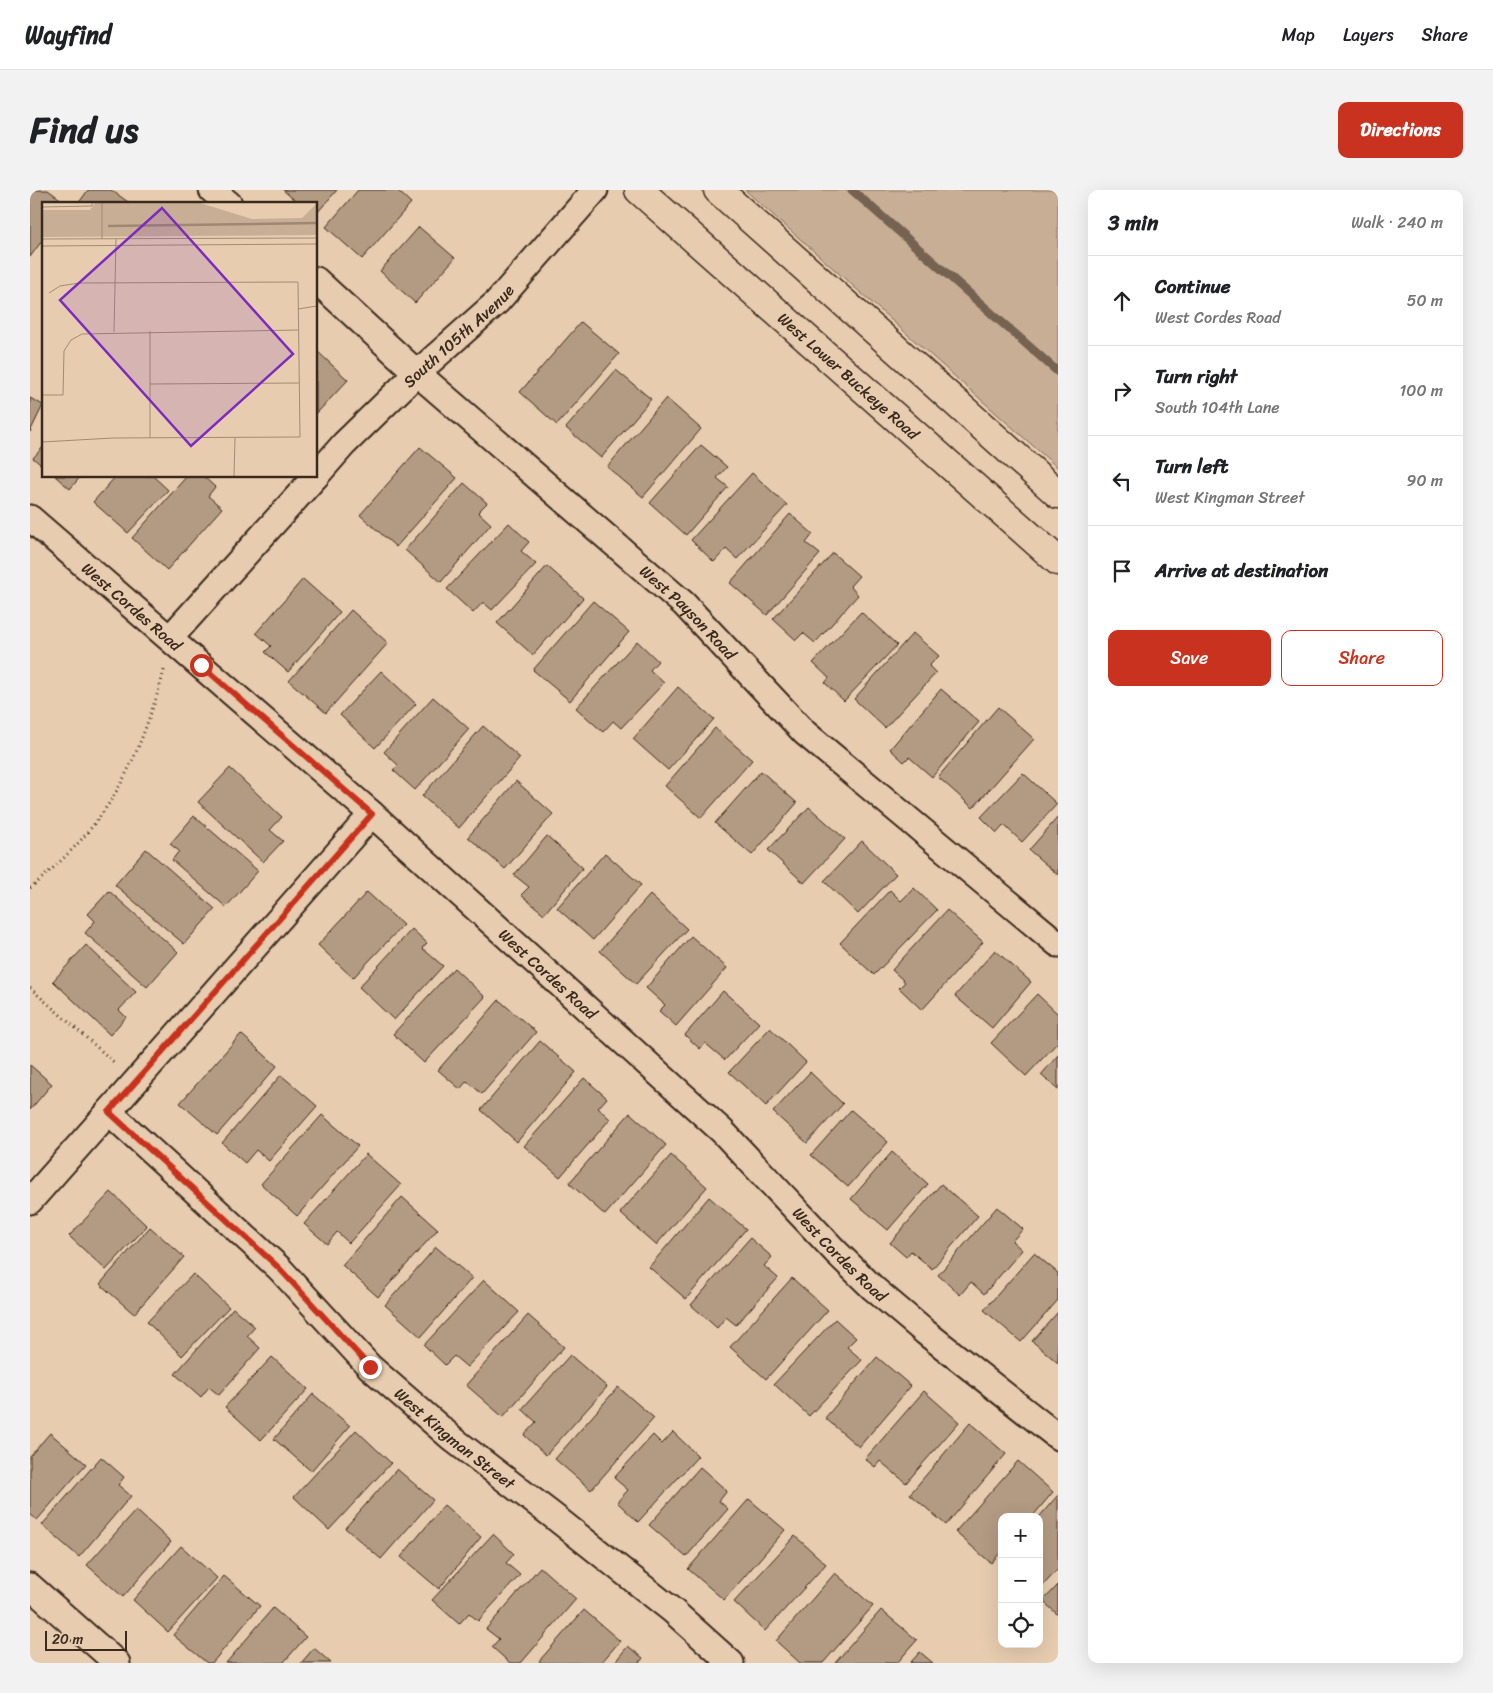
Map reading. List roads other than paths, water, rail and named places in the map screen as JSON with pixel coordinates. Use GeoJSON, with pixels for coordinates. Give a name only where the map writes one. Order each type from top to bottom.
{"type":"FeatureCollection","features":[{"type":"Feature","properties":{"kind":"main road","name":"West Lower Buckeye Road"},"geometry":{"type":"LineString","coordinates":[[639,190],[1058,561]]}},
{"type":"Feature","properties":{"kind":"main road"},"geometry":{"type":"LineString","coordinates":[[718,190],[1058,494]]}},
{"type":"Feature","properties":{"kind":"street"},"geometry":{"type":"LineString","coordinates":[[212,190],[227,202]]}},
{"type":"Feature","properties":{"kind":"street","name":"South 105th Avenue"},"geometry":{"type":"LineString","coordinates":[[318,474],[344,444],[417,373],[497,302],[595,190]]}},
{"type":"Feature","properties":{"kind":"street","name":"West Payson Road"},"geometry":{"type":"LineString","coordinates":[[318,282],[417,373],[684,604],[805,733],[1058,944]]}},
{"type":"Feature","properties":{"kind":"street","name":"South 105th Avenue"},"geometry":{"type":"LineString","coordinates":[[170,638],[314,478]]}},
{"type":"Feature","properties":{"kind":"street","name":"West Cordes Road"},"geometry":{"type":"LineString","coordinates":[[30,518],[372,814],[722,1131],[836,1252],[873,1288],[925,1332],[1058,1437]]}},
{"type":"Feature","properties":{"kind":"street"},"geometry":{"type":"LineString","coordinates":[[30,1201],[372,814]]}},
{"type":"Feature","properties":{"kind":"street","name":"West Kingman Street"},"geometry":{"type":"LineString","coordinates":[[109,1112],[279,1268],[377,1373],[454,1440],[673,1611],[731,1663]]}},
{"type":"Feature","properties":{"kind":"street"},"geometry":{"type":"LineString","coordinates":[[30,1586],[117,1663]]}},
{"type":"Feature","properties":{"kind":"waterway"},"geometry":{"type":"LineString","coordinates":[[852,190],[1058,372]]}}]}
